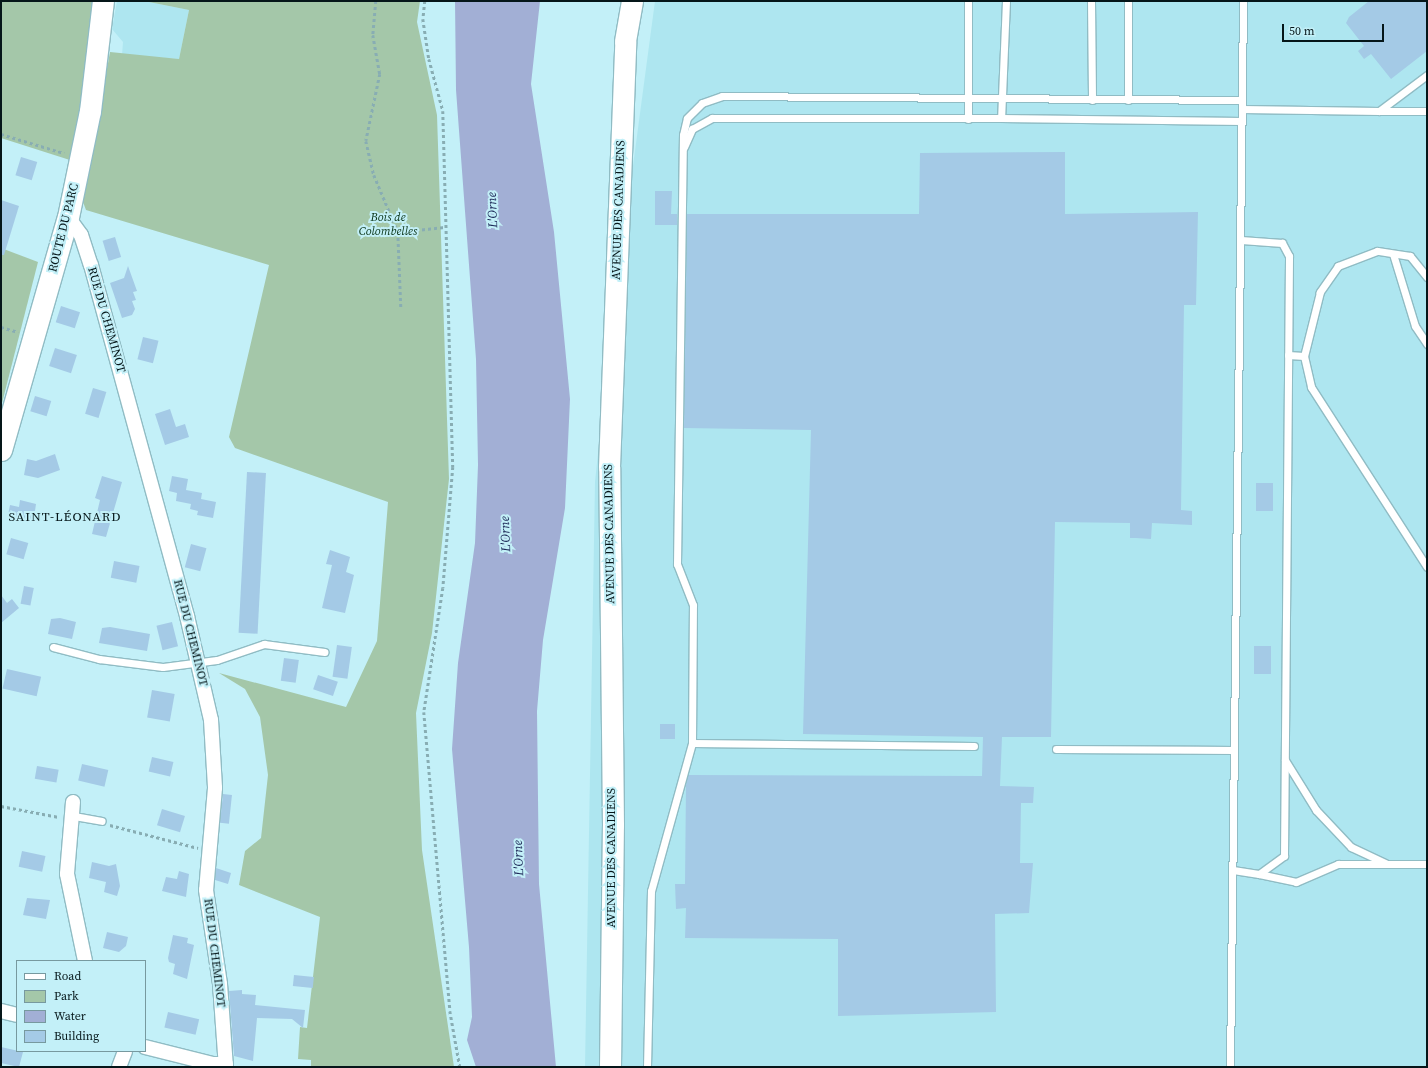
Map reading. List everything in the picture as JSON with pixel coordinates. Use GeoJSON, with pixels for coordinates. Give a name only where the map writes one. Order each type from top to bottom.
{"type":"FeatureCollection","features":[{"type":"Feature","properties":{"kind":"street","name":"ROUTE DU PARC"},"geometry":{"type":"LineString","coordinates":[[1,450],[68,217],[82,158],[103,1]]}},
{"type":"Feature","properties":{"kind":"street","name":"AVENUE DES CANADIENS"},"geometry":{"type":"LineString","coordinates":[[610,1067],[613,825],[609,467],[625,41],[632,1]]}},
{"type":"Feature","properties":{"kind":"street","name":"RUE DU CHEMINOT"},"geometry":{"type":"LineString","coordinates":[[68,217],[81,235],[93,273],[187,616],[214,744],[215,788],[206,890],[220,984],[226,1065]]}},
{"type":"Feature","properties":{"kind":"street"},"geometry":{"type":"LineString","coordinates":[[74,809],[67,874],[85,960]]}},
{"type":"Feature","properties":{"kind":"street"},"geometry":{"type":"LineString","coordinates":[[1,1011],[16,1015]]}},
{"type":"Feature","properties":{"kind":"street"},"geometry":{"type":"LineString","coordinates":[[146,1047],[213,1064],[226,1065]]}},
{"type":"Feature","properties":{"kind":"street"},"geometry":{"type":"LineString","coordinates":[[119,1067],[125,1052]]}},
{"type":"Feature","properties":{"kind":"lane"},"geometry":{"type":"LineString","coordinates":[[968,1],[968,119]]}},
{"type":"Feature","properties":{"kind":"lane"},"geometry":{"type":"LineString","coordinates":[[1001,118],[1006,1]]}},
{"type":"Feature","properties":{"kind":"lane"},"geometry":{"type":"LineString","coordinates":[[1091,1],[1092,100]]}},
{"type":"Feature","properties":{"kind":"lane"},"geometry":{"type":"LineString","coordinates":[[1128,1],[1128,100]]}},
{"type":"Feature","properties":{"kind":"lane"},"geometry":{"type":"LineString","coordinates":[[1230,1067],[1243,1]]}},
{"type":"Feature","properties":{"kind":"lane"},"geometry":{"type":"LineString","coordinates":[[1379,111],[1427,75]]}},
{"type":"Feature","properties":{"kind":"lane"},"geometry":{"type":"LineString","coordinates":[[647,1067],[651,891],[692,743],[692,605],[677,564],[683,150],[685,126],[692,110],[711,98],[722,96],[968,100],[1242,100]]}},
{"type":"Feature","properties":{"kind":"lane"},"geometry":{"type":"LineString","coordinates":[[1242,109],[1427,111]]}},
{"type":"Feature","properties":{"kind":"lane"},"geometry":{"type":"LineString","coordinates":[[683,150],[692,129],[712,118],[1001,118],[1242,121]]}},
{"type":"Feature","properties":{"kind":"lane"},"geometry":{"type":"LineString","coordinates":[[1241,240],[1282,243],[1289,256],[1284,856],[1259,874]]}},
{"type":"Feature","properties":{"kind":"lane"},"geometry":{"type":"LineString","coordinates":[[1427,277],[1410,256],[1376,251],[1338,266],[1320,292],[1304,356],[1310,387],[1427,567]]}},
{"type":"Feature","properties":{"kind":"lane"},"geometry":{"type":"LineString","coordinates":[[1394,254],[1415,326],[1427,344]]}},
{"type":"Feature","properties":{"kind":"lane"},"geometry":{"type":"LineString","coordinates":[[1288,355],[1304,356]]}},
{"type":"Feature","properties":{"kind":"lane"},"geometry":{"type":"LineString","coordinates":[[53,648],[99,659],[163,667],[197,665],[264,644],[324,652]]}},
{"type":"Feature","properties":{"kind":"lane"},"geometry":{"type":"LineString","coordinates":[[692,743],[974,746]]}},
{"type":"Feature","properties":{"kind":"lane"},"geometry":{"type":"LineString","coordinates":[[1056,749],[1234,750]]}},
{"type":"Feature","properties":{"kind":"lane"},"geometry":{"type":"LineString","coordinates":[[1285,759],[1316,810],[1351,847],[1387,864]]}},
{"type":"Feature","properties":{"kind":"lane"},"geometry":{"type":"LineString","coordinates":[[74,809],[102,821]]}},
{"type":"Feature","properties":{"kind":"lane"},"geometry":{"type":"LineString","coordinates":[[1233,870],[1296,882],[1338,864],[1427,864]]}},
{"type":"Feature","properties":{"kind":"path"},"geometry":{"type":"LineString","coordinates":[[376,1],[373,35],[380,74],[366,142],[374,175],[398,232],[401,308]]}},
{"type":"Feature","properties":{"kind":"path"},"geometry":{"type":"LineString","coordinates":[[425,1],[423,19],[429,59],[443,111],[444,227],[453,467],[444,588],[424,712],[450,1011],[460,1067]]}},
{"type":"Feature","properties":{"kind":"path"},"geometry":{"type":"LineString","coordinates":[[1,134],[82,158]]}},
{"type":"Feature","properties":{"kind":"path"},"geometry":{"type":"LineString","coordinates":[[398,232],[444,227]]}},
{"type":"Feature","properties":{"kind":"path"},"geometry":{"type":"LineString","coordinates":[[1,806],[58,817],[74,809]]}},
{"type":"Feature","properties":{"kind":"path"},"geometry":{"type":"LineString","coordinates":[[117,828],[190,846]]}},
{"type":"Feature","properties":{"kind":"shaded area"},"geometry":{"type":"Polygon","coordinates":[[[117,1],[144,1],[189,10],[179,59],[122,55],[123,42],[112,29],[117,1]]]}},
{"type":"Feature","properties":{"kind":"shaded area"},"geometry":{"type":"Polygon","coordinates":[[[655,1],[1427,1],[1427,1067],[585,1067],[595,482],[610,338],[655,1]]]}},
{"type":"Feature","properties":{"kind":"green space"},"geometry":{"type":"Polygon","coordinates":[[[1,1],[95,1],[73,161],[1,138],[1,1]]]}},
{"type":"Feature","properties":{"kind":"green space","name":"Bois de Colombelles"},"geometry":{"type":"Polygon","coordinates":[[[144,1],[420,1],[417,22],[437,115],[449,479],[432,633],[416,713],[422,850],[454,1067],[311,1067],[311,1060],[298,1059],[300,1027],[307,1028],[320,917],[239,885],[245,851],[261,838],[268,775],[260,717],[245,689],[219,673],[346,707],[377,641],[388,502],[235,448],[229,437],[269,265],[86,210],[83,202],[110,52],[179,59],[189,10],[144,1]]]}},
{"type":"Feature","properties":{"kind":"green space"},"geometry":{"type":"Polygon","coordinates":[[[1,248],[38,262],[1,407],[1,248]]]}},
{"type":"Feature","properties":{"kind":"water","name":"L'Orne"},"geometry":{"type":"Polygon","coordinates":[[[455,1],[540,1],[531,84],[554,232],[570,399],[565,508],[543,640],[537,711],[539,884],[556,1067],[476,1067],[467,1040],[472,1017],[469,947],[452,749],[458,663],[475,543],[478,465],[476,359],[456,90],[455,1]]]}},
{"type":"Feature","properties":{"kind":"building"},"geometry":{"type":"Polygon","coordinates":[[[1369,1],[1427,1],[1427,51],[1391,79],[1371,54],[1364,59],[1358,51],[1364,46],[1346,23],[1349,17],[1369,1]]]}},
{"type":"Feature","properties":{"kind":"building"},"geometry":{"type":"Polygon","coordinates":[[[1065,152],[1065,214],[1198,212],[1196,305],[1184,305],[1181,510],[1192,511],[1192,525],[1152,523],[1151,539],[1130,538],[1130,523],[1055,522],[1051,737],[1002,737],[1000,786],[1034,787],[1033,803],[1021,803],[1020,863],[1033,863],[1029,913],[995,914],[996,1012],[838,1016],[838,939],[685,938],[686,908],[676,909],[675,884],[685,884],[686,785],[688,775],[982,776],[983,737],[803,734],[811,430],[684,428],[687,214],[919,214],[920,153],[1065,152]]]}},
{"type":"Feature","properties":{"kind":"building"},"geometry":{"type":"Polygon","coordinates":[[[21,157],[37,162],[32,180],[15,175],[21,157]]]}},
{"type":"Feature","properties":{"kind":"building"},"geometry":{"type":"Polygon","coordinates":[[[655,191],[672,191],[671,214],[677,214],[677,225],[655,225],[655,191]]]}},
{"type":"Feature","properties":{"kind":"building"},"geometry":{"type":"Polygon","coordinates":[[[1,200],[19,206],[4,255],[1,255],[1,200]]]}},
{"type":"Feature","properties":{"kind":"building"},"geometry":{"type":"Polygon","coordinates":[[[115,237],[121,257],[109,261],[103,241],[115,237]]]}},
{"type":"Feature","properties":{"kind":"building"},"geometry":{"type":"Polygon","coordinates":[[[128,266],[137,291],[133,292],[136,300],[132,301],[135,309],[132,315],[122,318],[110,283],[124,278],[128,266]]]}},
{"type":"Feature","properties":{"kind":"building"},"geometry":{"type":"Polygon","coordinates":[[[61,306],[80,312],[75,328],[56,322],[61,306]]]}},
{"type":"Feature","properties":{"kind":"building"},"geometry":{"type":"Polygon","coordinates":[[[143,337],[159,341],[153,363],[137,359],[143,337]]]}},
{"type":"Feature","properties":{"kind":"building"},"geometry":{"type":"Polygon","coordinates":[[[55,348],[77,355],[71,373],[49,366],[55,348]]]}},
{"type":"Feature","properties":{"kind":"building"},"geometry":{"type":"Polygon","coordinates":[[[93,388],[106,392],[98,418],[85,414],[93,388]]]}},
{"type":"Feature","properties":{"kind":"building"},"geometry":{"type":"Polygon","coordinates":[[[35,396],[51,401],[47,416],[30,411],[35,396]]]}},
{"type":"Feature","properties":{"kind":"building"},"geometry":{"type":"Polygon","coordinates":[[[170,409],[176,427],[185,424],[189,437],[165,445],[155,414],[170,409]]]}},
{"type":"Feature","properties":{"kind":"building"},"geometry":{"type":"Polygon","coordinates":[[[55,454],[60,470],[38,478],[24,475],[27,459],[36,461],[55,454]]]}},
{"type":"Feature","properties":{"kind":"building"},"geometry":{"type":"Polygon","coordinates":[[[247,472],[266,473],[258,634],[239,633],[247,472]]]}},
{"type":"Feature","properties":{"kind":"building"},"geometry":{"type":"Polygon","coordinates":[[[102,476],[122,482],[106,537],[92,534],[100,500],[95,498],[102,476]]]}},
{"type":"Feature","properties":{"kind":"building"},"geometry":{"type":"Polygon","coordinates":[[[172,476],[188,479],[186,490],[202,493],[201,499],[216,502],[213,518],[197,515],[198,511],[190,509],[191,504],[176,501],[177,493],[169,491],[172,476]]]}},
{"type":"Feature","properties":{"kind":"building"},"geometry":{"type":"Polygon","coordinates":[[[1256,483],[1273,483],[1273,511],[1256,511],[1256,483]]]}},
{"type":"Feature","properties":{"kind":"building"},"geometry":{"type":"Polygon","coordinates":[[[20,500],[36,504],[35,511],[42,513],[40,523],[8,515],[10,505],[19,507],[20,500]]]}},
{"type":"Feature","properties":{"kind":"building"},"geometry":{"type":"Polygon","coordinates":[[[11,538],[28,543],[24,559],[6,554],[11,538]]]}},
{"type":"Feature","properties":{"kind":"building"},"geometry":{"type":"Polygon","coordinates":[[[191,544],[206,548],[200,571],[185,567],[191,544]]]}},
{"type":"Feature","properties":{"kind":"building"},"geometry":{"type":"Polygon","coordinates":[[[330,550],[350,557],[346,572],[354,575],[345,613],[322,608],[332,565],[326,564],[330,550]]]}},
{"type":"Feature","properties":{"kind":"building"},"geometry":{"type":"Polygon","coordinates":[[[114,561],[140,566],[136,583],[111,578],[114,561]]]}},
{"type":"Feature","properties":{"kind":"building"},"geometry":{"type":"Polygon","coordinates":[[[24,586],[34,588],[30,606],[21,604],[24,586]]]}},
{"type":"Feature","properties":{"kind":"building"},"geometry":{"type":"Polygon","coordinates":[[[1,595],[7,603],[12,599],[19,608],[1,623],[1,595]]]}},
{"type":"Feature","properties":{"kind":"building"},"geometry":{"type":"Polygon","coordinates":[[[60,618],[76,622],[72,639],[48,634],[51,619],[60,618]]]}},
{"type":"Feature","properties":{"kind":"building"},"geometry":{"type":"Polygon","coordinates":[[[172,622],[178,646],[163,650],[156,626],[172,622]]]}},
{"type":"Feature","properties":{"kind":"building"},"geometry":{"type":"Polygon","coordinates":[[[110,627],[150,634],[147,651],[99,643],[102,628],[110,627]]]}},
{"type":"Feature","properties":{"kind":"building"},"geometry":{"type":"Polygon","coordinates":[[[337,645],[352,647],[347,679],[333,677],[337,645]]]}},
{"type":"Feature","properties":{"kind":"building"},"geometry":{"type":"Polygon","coordinates":[[[1254,646],[1271,646],[1271,674],[1254,674],[1254,646]]]}},
{"type":"Feature","properties":{"kind":"building"},"geometry":{"type":"Polygon","coordinates":[[[284,658],[299,660],[296,683],[281,681],[284,658]]]}},
{"type":"Feature","properties":{"kind":"building"},"geometry":{"type":"Polygon","coordinates":[[[7,669],[41,677],[37,696],[3,688],[7,669]]]}},
{"type":"Feature","properties":{"kind":"building"},"geometry":{"type":"Polygon","coordinates":[[[318,675],[338,682],[333,696],[313,689],[318,675]]]}},
{"type":"Feature","properties":{"kind":"building"},"geometry":{"type":"Polygon","coordinates":[[[152,690],[175,694],[170,722],[147,718],[152,690]]]}},
{"type":"Feature","properties":{"kind":"building"},"geometry":{"type":"Polygon","coordinates":[[[660,724],[675,724],[675,739],[660,739],[660,724]]]}},
{"type":"Feature","properties":{"kind":"building"},"geometry":{"type":"Polygon","coordinates":[[[152,757],[173,762],[170,777],[149,772],[152,757]]]}},
{"type":"Feature","properties":{"kind":"building"},"geometry":{"type":"Polygon","coordinates":[[[82,764],[108,770],[104,787],[78,781],[82,764]]]}},
{"type":"Feature","properties":{"kind":"building"},"geometry":{"type":"Polygon","coordinates":[[[37,766],[59,770],[56,783],[35,779],[37,766]]]}},
{"type":"Feature","properties":{"kind":"building"},"geometry":{"type":"Polygon","coordinates":[[[223,794],[232,795],[229,824],[220,823],[223,794]]]}},
{"type":"Feature","properties":{"kind":"building"},"geometry":{"type":"Polygon","coordinates":[[[162,809],[185,816],[180,832],[157,825],[162,809]]]}},
{"type":"Feature","properties":{"kind":"building"},"geometry":{"type":"Polygon","coordinates":[[[22,851],[45,856],[42,872],[19,867],[22,851]]]}},
{"type":"Feature","properties":{"kind":"building"},"geometry":{"type":"Polygon","coordinates":[[[92,862],[109,866],[116,864],[120,886],[117,896],[104,892],[106,882],[89,878],[92,862]]]}},
{"type":"Feature","properties":{"kind":"building"},"geometry":{"type":"Polygon","coordinates":[[[216,868],[231,873],[228,884],[215,880],[216,868]]]}},
{"type":"Feature","properties":{"kind":"building"},"geometry":{"type":"Polygon","coordinates":[[[179,871],[189,874],[186,897],[162,891],[166,877],[177,879],[179,871]]]}},
{"type":"Feature","properties":{"kind":"building"},"geometry":{"type":"Polygon","coordinates":[[[27,898],[50,900],[46,919],[23,915],[27,898]]]}},
{"type":"Feature","properties":{"kind":"building"},"geometry":{"type":"Polygon","coordinates":[[[107,932],[128,937],[126,946],[119,952],[103,948],[107,932]]]}},
{"type":"Feature","properties":{"kind":"building"},"geometry":{"type":"Polygon","coordinates":[[[173,935],[188,938],[187,943],[194,945],[187,979],[173,974],[175,964],[169,962],[168,958],[173,935]]]}},
{"type":"Feature","properties":{"kind":"building"},"geometry":{"type":"Polygon","coordinates":[[[294,975],[314,977],[313,988],[293,986],[294,975]]]}},
{"type":"Feature","properties":{"kind":"building"},"geometry":{"type":"Polygon","coordinates":[[[242,990],[242,994],[256,995],[255,1005],[305,1010],[303,1028],[292,1019],[257,1018],[253,1061],[234,1056],[229,991],[242,990]]]}},
{"type":"Feature","properties":{"kind":"building"},"geometry":{"type":"Polygon","coordinates":[[[168,1012],[199,1019],[196,1035],[164,1028],[168,1012]]]}},
{"type":"Feature","properties":{"kind":"building"},"geometry":{"type":"Polygon","coordinates":[[[1,1047],[16,1050],[16,1052],[23,1052],[19,1067],[1,1063],[1,1047]]]}},
{"type":"Feature","properties":{"kind":"district","name":"SAINT-LÉONARD"},"geometry":{"type":"Point","coordinates":[65,517]}}]}
